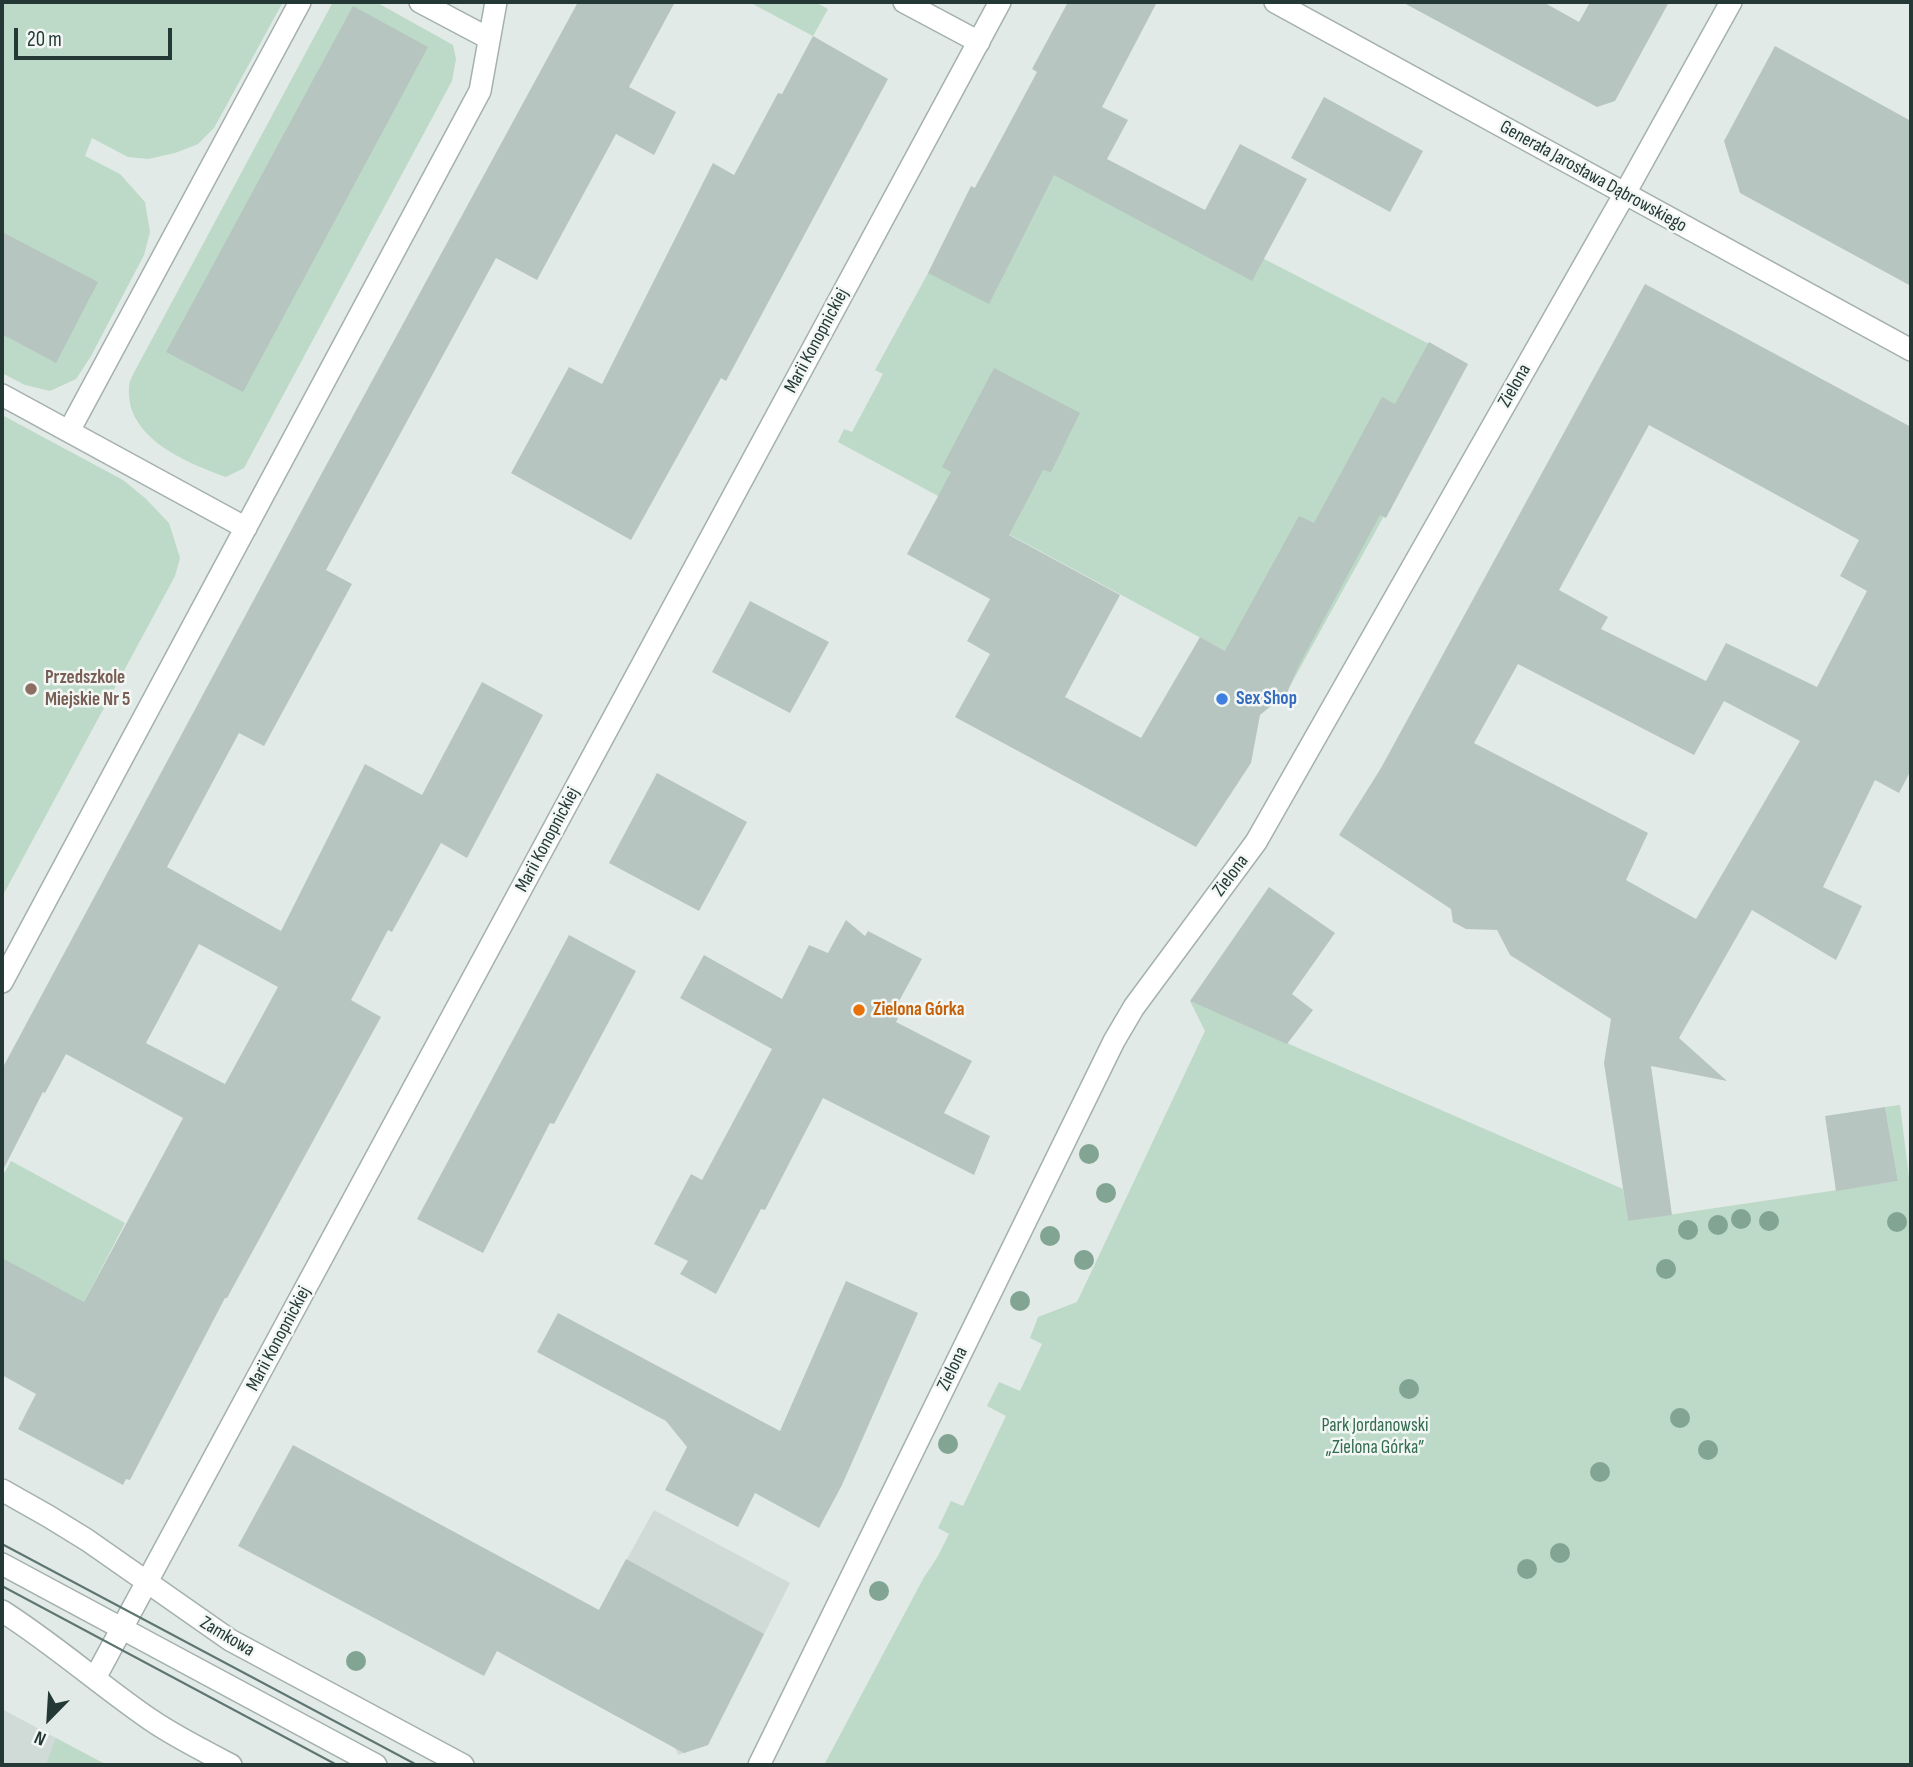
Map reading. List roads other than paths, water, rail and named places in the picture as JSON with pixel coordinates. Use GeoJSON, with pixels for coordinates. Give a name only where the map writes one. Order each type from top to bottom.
{"type":"FeatureCollection","features":[{"type":"Feature","properties":{"kind":"street"},"geometry":{"type":"LineString","coordinates":[[69,431],[300,2]]}},
{"type":"Feature","properties":{"kind":"street"},"geometry":{"type":"LineString","coordinates":[[420,2],[488,38]]}},
{"type":"Feature","properties":{"kind":"street"},"geometry":{"type":"LineString","coordinates":[[2,982],[480,91],[496,2]]}},
{"type":"Feature","properties":{"kind":"street"},"geometry":{"type":"LineString","coordinates":[[904,2],[979,42]]}},
{"type":"Feature","properties":{"kind":"street","name":"Marii Konopnickiej"},"geometry":{"type":"LineString","coordinates":[[95,1678],[1000,2]]}},
{"type":"Feature","properties":{"kind":"street","name":"Generała Jarosława Dąbrowskiego"},"geometry":{"type":"LineString","coordinates":[[1275,2],[1911,351]]}},
{"type":"Feature","properties":{"kind":"street","name":"Zielona"},"geometry":{"type":"LineString","coordinates":[[760,1765],[1114,1041],[1134,1007],[1256,842],[1731,2]]}},
{"type":"Feature","properties":{"kind":"street"},"geometry":{"type":"LineString","coordinates":[[2,396],[246,528]]}},
{"type":"Feature","properties":{"kind":"street","name":"Zamkowa"},"geometry":{"type":"LineString","coordinates":[[2,1490],[78,1534],[200,1621],[243,1648],[463,1765]]}},
{"type":"Feature","properties":{"kind":"street"},"geometry":{"type":"LineString","coordinates":[[2,1564],[376,1765]]}},
{"type":"Feature","properties":{"kind":"street"},"geometry":{"type":"LineString","coordinates":[[2,1611],[32,1630],[168,1731],[231,1765]]}},
{"type":"Feature","properties":{"kind":"tram line"},"geometry":{"type":"LineString","coordinates":[[2,1544],[417,1765]]}},
{"type":"Feature","properties":{"kind":"tram line"},"geometry":{"type":"LineString","coordinates":[[2,1586],[337,1765]]}},
{"type":"Feature","properties":{"kind":"place","name":"Przedszkole Miejskie Nr 5"},"geometry":{"type":"Point","coordinates":[31,689]}},
{"type":"Feature","properties":{"kind":"place","name":"Sex Shop"},"geometry":{"type":"Point","coordinates":[1222,699]}},
{"type":"Feature","properties":{"kind":"place","name":"Zielona Górka"},"geometry":{"type":"Point","coordinates":[859,1010]}},
{"type":"Feature","properties":{"kind":"park label","name":"Park Jordanowski „Zielona Górka”"},"geometry":{"type":"Point","coordinates":[1375,1437]}}]}
